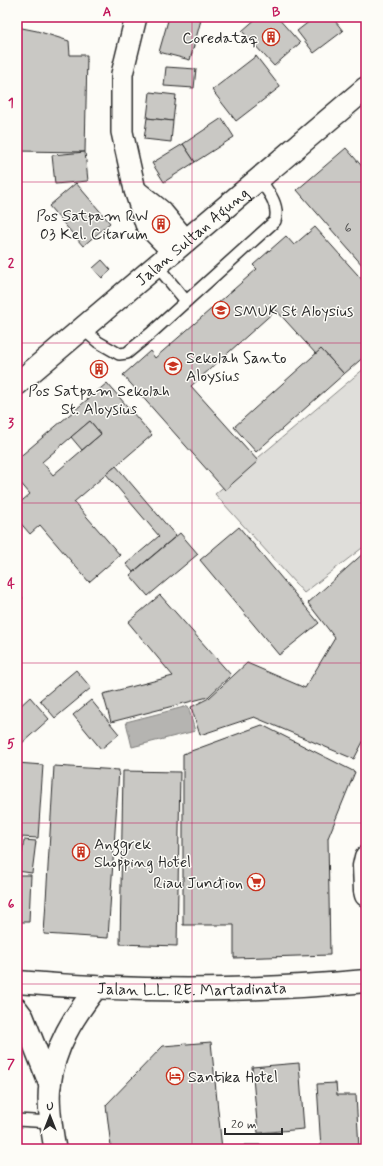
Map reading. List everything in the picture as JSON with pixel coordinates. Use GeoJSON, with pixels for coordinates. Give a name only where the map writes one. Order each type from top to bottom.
{"type":"FeatureCollection","features":[{"type":"Feature","properties":{"kind":"street"},"geometry":{"type":"LineString","coordinates":[[136,17],[122,74],[122,132],[134,190],[161,211],[172,253]]}},
{"type":"Feature","properties":{"kind":"street","name":"Jalan Sultan Agung"},"geometry":{"type":"LineString","coordinates":[[17,384],[366,88]]}},
{"type":"Feature","properties":{"kind":"street"},"geometry":{"type":"LineString","coordinates":[[366,857],[364,866],[366,894]]}},
{"type":"Feature","properties":{"kind":"street","name":"Jalan L.L. RE. Martadinata"},"geometry":{"type":"LineString","coordinates":[[17,982],[67,986],[200,990],[314,986],[366,981]]}},
{"type":"Feature","properties":{"kind":"street"},"geometry":{"type":"LineString","coordinates":[[55,1149],[51,1122],[50,1086],[59,1046],[79,1010],[97,987]]}},
{"type":"Feature","properties":{"kind":"street"},"geometry":{"type":"LineString","coordinates":[[17,1009],[23,1017],[50,1086]]}},
{"type":"Feature","properties":{"kind":"lane"},"geometry":{"type":"LineString","coordinates":[[83,329],[98,342],[119,354],[127,353],[150,334],[275,221],[277,213],[273,199],[259,179]]}},
{"type":"Feature","properties":{"kind":"lane"},"geometry":{"type":"LineString","coordinates":[[172,253],[186,301]]}},
{"type":"Feature","properties":{"kind":"lane"},"geometry":{"type":"LineString","coordinates":[[17,1120],[51,1122]]}},
{"type":"Feature","properties":{"kind":"shaded area"},"geometry":{"type":"Polygon","coordinates":[[[366,367],[366,545],[304,593],[215,494],[366,367]]]}},
{"type":"Feature","properties":{"kind":"shaded area"},"geometry":{"type":"Polygon","coordinates":[[[188,706],[195,731],[132,747],[126,722],[188,706]]]}},
{"type":"Feature","properties":{"kind":"building"},"geometry":{"type":"Polygon","coordinates":[[[169,17],[191,17],[201,20],[190,60],[159,52],[169,17]]]}},
{"type":"Feature","properties":{"kind":"building","name":"Coredataq"},"geometry":{"type":"Polygon","coordinates":[[[258,17],[277,17],[300,43],[274,66],[242,31],[258,17]]]}},
{"type":"Feature","properties":{"kind":"building"},"geometry":{"type":"Polygon","coordinates":[[[315,17],[332,17],[343,31],[314,53],[297,31],[315,17]]]}},
{"type":"Feature","properties":{"kind":"building"},"geometry":{"type":"Polygon","coordinates":[[[17,27],[37,31],[69,41],[70,55],[87,55],[85,152],[17,151],[17,27]]]}},
{"type":"Feature","properties":{"kind":"building"},"geometry":{"type":"Polygon","coordinates":[[[256,56],[280,87],[236,121],[212,90],[256,56]]]}},
{"type":"Feature","properties":{"kind":"building"},"geometry":{"type":"Polygon","coordinates":[[[166,67],[196,69],[194,88],[164,86],[166,67]]]}},
{"type":"Feature","properties":{"kind":"building"},"geometry":{"type":"Polygon","coordinates":[[[150,92],[176,95],[173,121],[147,118],[150,92]]]}},
{"type":"Feature","properties":{"kind":"building"},"geometry":{"type":"Polygon","coordinates":[[[147,118],[173,121],[171,142],[144,139],[147,118]]]}},
{"type":"Feature","properties":{"kind":"building"},"geometry":{"type":"Polygon","coordinates":[[[222,118],[234,137],[195,162],[183,144],[222,118]]]}},
{"type":"Feature","properties":{"kind":"building"},"geometry":{"type":"Polygon","coordinates":[[[183,144],[195,162],[164,182],[152,163],[183,144]]]}},
{"type":"Feature","properties":{"kind":"building"},"geometry":{"type":"Polygon","coordinates":[[[346,148],[366,171],[366,265],[363,266],[297,190],[346,148]]]}},
{"type":"Feature","properties":{"kind":"building"},"geometry":{"type":"Polygon","coordinates":[[[85,152],[88,181],[55,184],[52,155],[85,152]]]}},
{"type":"Feature","properties":{"kind":"building"},"geometry":{"type":"Polygon","coordinates":[[[76,183],[110,223],[83,246],[49,206],[76,183]]]}},
{"type":"Feature","properties":{"kind":"building","name":"Sekolah Santo Aloysius"},"geometry":{"type":"Polygon","coordinates":[[[315,227],[366,284],[366,355],[344,374],[321,349],[316,354],[276,310],[191,386],[258,461],[225,490],[123,375],[150,351],[155,358],[257,269],[253,265],[286,236],[294,245],[315,227]]]}},
{"type":"Feature","properties":{"kind":"building"},"geometry":{"type":"Polygon","coordinates":[[[102,260],[111,270],[102,278],[93,268],[102,260]]]}},
{"type":"Feature","properties":{"kind":"building"},"geometry":{"type":"Polygon","coordinates":[[[321,349],[344,374],[256,452],[234,427],[321,349]]]}},
{"type":"Feature","properties":{"kind":"building","name":"Pos Satpam Sekolah St. Aloysius"},"geometry":{"type":"Polygon","coordinates":[[[101,361],[108,370],[98,378],[90,368],[101,361]]]}},
{"type":"Feature","properties":{"kind":"building"},"geometry":{"type":"Polygon","coordinates":[[[107,383],[152,435],[74,502],[120,555],[89,582],[40,525],[30,534],[17,519],[17,505],[30,494],[19,481],[17,483],[17,459],[107,383]],[[90,421],[42,462],[53,475],[101,434],[90,421]]]}},
{"type":"Feature","properties":{"kind":"building"},"geometry":{"type":"Polygon","coordinates":[[[90,421],[101,434],[82,450],[71,437],[90,421]]]}},
{"type":"Feature","properties":{"kind":"building"},"geometry":{"type":"Polygon","coordinates":[[[116,466],[176,536],[133,572],[126,564],[159,536],[106,474],[116,466]]]}},
{"type":"Feature","properties":{"kind":"building"},"geometry":{"type":"Polygon","coordinates":[[[239,527],[319,623],[279,655],[200,560],[239,527]]]}},
{"type":"Feature","properties":{"kind":"building"},"geometry":{"type":"Polygon","coordinates":[[[180,533],[198,554],[148,596],[130,575],[180,533]]]}},
{"type":"Feature","properties":{"kind":"building"},"geometry":{"type":"Polygon","coordinates":[[[366,551],[366,711],[363,715],[366,716],[366,736],[354,759],[254,717],[200,735],[191,707],[209,698],[247,663],[305,688],[335,638],[308,603],[366,551]]]}},
{"type":"Feature","properties":{"kind":"building"},"geometry":{"type":"Polygon","coordinates":[[[17,592],[23,598],[17,603],[17,592]]]}},
{"type":"Feature","properties":{"kind":"building"},"geometry":{"type":"Polygon","coordinates":[[[160,595],[231,675],[208,697],[111,722],[103,694],[173,676],[128,622],[160,595]]]}},
{"type":"Feature","properties":{"kind":"building"},"geometry":{"type":"Polygon","coordinates":[[[76,670],[91,688],[55,718],[40,700],[76,670]]]}},
{"type":"Feature","properties":{"kind":"building"},"geometry":{"type":"Polygon","coordinates":[[[30,697],[49,719],[21,744],[17,739],[17,709],[30,697]]]}},
{"type":"Feature","properties":{"kind":"building"},"geometry":{"type":"Polygon","coordinates":[[[91,700],[119,734],[101,749],[73,715],[91,700]]]}},
{"type":"Feature","properties":{"kind":"building","name":"Riau Junction"},"geometry":{"type":"Polygon","coordinates":[[[262,725],[355,772],[328,838],[330,955],[234,958],[234,925],[183,925],[183,754],[262,725]]]}},
{"type":"Feature","properties":{"kind":"building"},"geometry":{"type":"Polygon","coordinates":[[[17,763],[43,765],[38,838],[21,837],[20,849],[17,849],[17,763]]]}},
{"type":"Feature","properties":{"kind":"building","name":"Anggrek Shopping Hotel"},"geometry":{"type":"Polygon","coordinates":[[[54,766],[119,770],[108,938],[44,934],[54,766]]]}},
{"type":"Feature","properties":{"kind":"building"},"geometry":{"type":"Polygon","coordinates":[[[123,771],[180,772],[177,946],[120,944],[123,771]]]}},
{"type":"Feature","properties":{"kind":"building"},"geometry":{"type":"Polygon","coordinates":[[[24,840],[36,841],[32,873],[17,871],[17,853],[22,853],[24,840]]]}},
{"type":"Feature","properties":{"kind":"building"},"geometry":{"type":"Polygon","coordinates":[[[17,875],[31,875],[29,922],[17,922],[17,875]]]}},
{"type":"Feature","properties":{"kind":"building","name":"Santika Hotel"},"geometry":{"type":"Polygon","coordinates":[[[211,1042],[222,1149],[114,1149],[111,1147],[106,1105],[163,1046],[211,1042]]]}},
{"type":"Feature","properties":{"kind":"building"},"geometry":{"type":"Polygon","coordinates":[[[299,1063],[304,1129],[258,1133],[252,1067],[299,1063]]]}},
{"type":"Feature","properties":{"kind":"building"},"geometry":{"type":"Polygon","coordinates":[[[336,1083],[337,1095],[356,1095],[359,1149],[321,1149],[317,1084],[336,1083]]]}},
{"type":"Feature","properties":{"kind":"building"},"geometry":{"type":"Polygon","coordinates":[[[244,1145],[260,1145],[261,1149],[245,1149],[244,1145]]]}},
{"type":"Feature","properties":{"kind":"place","name":"Coredataq"},"geometry":{"type":"Point","coordinates":[271,37]}},
{"type":"Feature","properties":{"kind":"place","name":"Pos Satpam RW 03 Kel. Citarum"},"geometry":{"type":"Point","coordinates":[161,224]}},
{"type":"Feature","properties":{"kind":"place","name":"SMUK St Aloysius"},"geometry":{"type":"Point","coordinates":[221,310]}},
{"type":"Feature","properties":{"kind":"place","name":"Sekolah Santo Aloysius"},"geometry":{"type":"Point","coordinates":[173,366]}},
{"type":"Feature","properties":{"kind":"place","name":"Pos Satpam Sekolah St. Aloysius"},"geometry":{"type":"Point","coordinates":[99,369]}},
{"type":"Feature","properties":{"kind":"place","name":"Anggrek Shopping Hotel"},"geometry":{"type":"Point","coordinates":[81,852]}},
{"type":"Feature","properties":{"kind":"place","name":"Riau Junction"},"geometry":{"type":"Point","coordinates":[256,882]}},
{"type":"Feature","properties":{"kind":"place","name":"Santika Hotel"},"geometry":{"type":"Point","coordinates":[175,1076]}}]}
